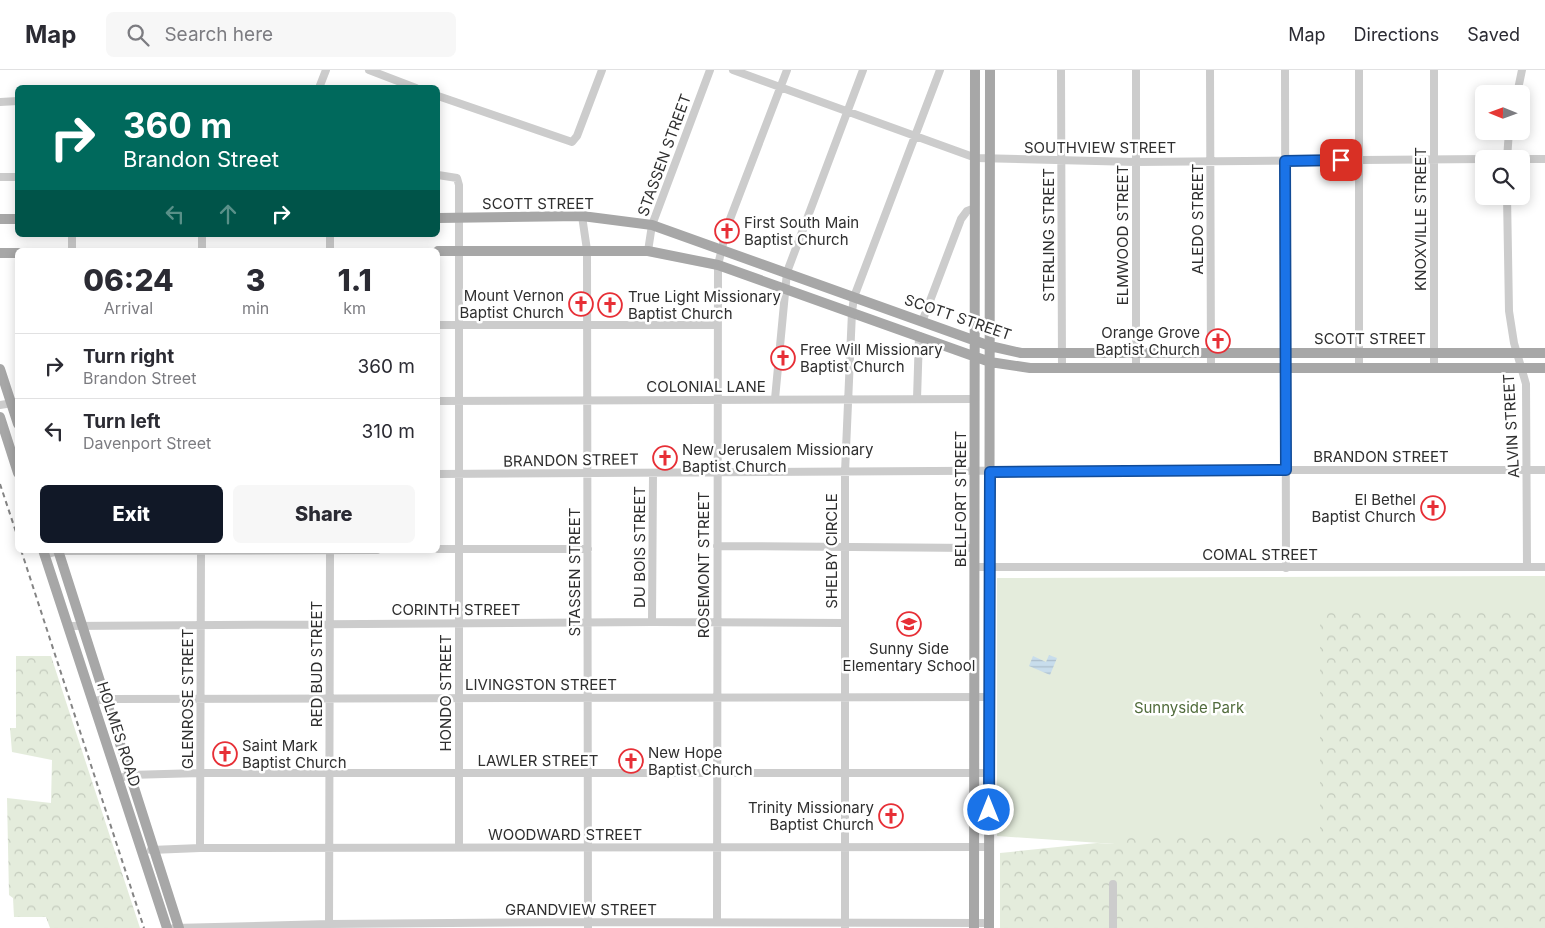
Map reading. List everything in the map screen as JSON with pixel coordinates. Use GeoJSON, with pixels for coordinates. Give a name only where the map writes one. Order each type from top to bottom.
{"type":"FeatureCollection","features":[{"type":"Feature","properties":{"kind":"main road","name":"BELLFORT STREET"},"geometry":{"type":"LineString","coordinates":[[974,926],[975,70]]}},
{"type":"Feature","properties":{"kind":"main road","name":"BELLFORT STREET"},"geometry":{"type":"LineString","coordinates":[[989,925],[990,70]]}},
{"type":"Feature","properties":{"kind":"main road"},"geometry":{"type":"LineString","coordinates":[[975,81],[990,81]]}},
{"type":"Feature","properties":{"kind":"main road","name":"SCOTT STREET"},"geometry":{"type":"LineString","coordinates":[[440,218],[582,216],[652,225],[990,346],[1021,353],[1062,355],[1545,353]]}},
{"type":"Feature","properties":{"kind":"main road"},"geometry":{"type":"LineString","coordinates":[[0,219],[15,219]]}},
{"type":"Feature","properties":{"kind":"main road"},"geometry":{"type":"LineString","coordinates":[[975,234],[990,234]]}},
{"type":"Feature","properties":{"kind":"main road","name":"SCOTT STREET"},"geometry":{"type":"LineString","coordinates":[[440,251],[648,251],[718,265],[990,362],[1030,368],[1545,368]]}},
{"type":"Feature","properties":{"kind":"main road"},"geometry":{"type":"LineString","coordinates":[[0,253],[15,253]]}},
{"type":"Feature","properties":{"kind":"main road"},"geometry":{"type":"LineString","coordinates":[[0,370],[15,417]]}},
{"type":"Feature","properties":{"kind":"main road"},"geometry":{"type":"LineString","coordinates":[[0,417],[15,463]]}},
{"type":"Feature","properties":{"kind":"main road","name":"HOLMES ROAD"},"geometry":{"type":"LineString","coordinates":[[43,553],[167,928]]}},
{"type":"Feature","properties":{"kind":"main road","name":"HOLMES ROAD"},"geometry":{"type":"LineString","coordinates":[[59,553],[154,849],[177,927]]}},
{"type":"Feature","properties":{"kind":"street"},"geometry":{"type":"LineString","coordinates":[[320,85],[326,70]]}},
{"type":"Feature","properties":{"kind":"street"},"geometry":{"type":"LineString","coordinates":[[369,70],[408,85]]}},
{"type":"Feature","properties":{"kind":"street"},"geometry":{"type":"LineString","coordinates":[[440,97],[572,142],[578,136],[602,70]]}},
{"type":"Feature","properties":{"kind":"street","name":"STASSEN STREET"},"geometry":{"type":"LineString","coordinates":[[648,251],[652,225],[710,70]]}},
{"type":"Feature","properties":{"kind":"street","name":"SOUTHVIEW STREET"},"geometry":{"type":"LineString","coordinates":[[732,70],[915,137],[976,158],[991,160],[1136,162],[1475,159]]}},
{"type":"Feature","properties":{"kind":"street","name":"ROSEMONT STREET"},"geometry":{"type":"LineString","coordinates":[[717,922],[718,265],[721,249],[787,70]]}},
{"type":"Feature","properties":{"kind":"street"},"geometry":{"type":"LineString","coordinates":[[775,400],[786,290],[786,272],[864,70]]}},
{"type":"Feature","properties":{"kind":"street","name":"SHELBY CIRCLE"},"geometry":{"type":"LineString","coordinates":[[845,925],[845,472],[852,312],[854,297],[940,70]]}},
{"type":"Feature","properties":{"kind":"street","name":"STERLING STREET"},"geometry":{"type":"LineString","coordinates":[[1061,70],[1062,369]]}},
{"type":"Feature","properties":{"kind":"street","name":"ELMWOOD STREET"},"geometry":{"type":"LineString","coordinates":[[1136,70],[1136,369]]}},
{"type":"Feature","properties":{"kind":"street","name":"ALEDO STREET"},"geometry":{"type":"LineString","coordinates":[[1210,70],[1210,369]]}},
{"type":"Feature","properties":{"kind":"street"},"geometry":{"type":"LineString","coordinates":[[1285,70],[1286,568]]}},
{"type":"Feature","properties":{"kind":"street"},"geometry":{"type":"LineString","coordinates":[[1359,70],[1359,369]]}},
{"type":"Feature","properties":{"kind":"street","name":"KNOXVILLE STREET"},"geometry":{"type":"LineString","coordinates":[[1434,70],[1434,369]]}},
{"type":"Feature","properties":{"kind":"street"},"geometry":{"type":"LineString","coordinates":[[1519,85],[1522,70]]}},
{"type":"Feature","properties":{"kind":"street"},"geometry":{"type":"LineString","coordinates":[[0,102],[15,101]]}},
{"type":"Feature","properties":{"kind":"street"},"geometry":{"type":"LineString","coordinates":[[1530,159],[1545,159]]}},
{"type":"Feature","properties":{"kind":"street","name":"HONDO STREET"},"geometry":{"type":"LineString","coordinates":[[440,176],[457,178],[459,218],[459,847]]}},
{"type":"Feature","properties":{"kind":"street"},"geometry":{"type":"LineString","coordinates":[[0,177],[15,177]]}},
{"type":"Feature","properties":{"kind":"street","name":"ALVIN STREET"},"geometry":{"type":"LineString","coordinates":[[1507,205],[1508,292],[1514,343],[1523,368],[1526,384],[1526,567]]}},
{"type":"Feature","properties":{"kind":"street"},"geometry":{"type":"LineString","coordinates":[[922,322],[961,219],[966,212],[975,208]]}},
{"type":"Feature","properties":{"kind":"street","name":"STASSEN STREET"},"geometry":{"type":"LineString","coordinates":[[582,216],[587,250],[588,925]]}},
{"type":"Feature","properties":{"kind":"street"},"geometry":{"type":"LineString","coordinates":[[440,325],[717,325]]}},
{"type":"Feature","properties":{"kind":"street"},"geometry":{"type":"LineString","coordinates":[[918,399],[919,336]]}},
{"type":"Feature","properties":{"kind":"street","name":"COLONIAL LANE"},"geometry":{"type":"LineString","coordinates":[[440,400],[975,399]]}},
{"type":"Feature","properties":{"kind":"street","name":"BRANDON STREET"},"geometry":{"type":"LineString","coordinates":[[440,474],[1545,470]]}},
{"type":"Feature","properties":{"kind":"street","name":"DU BOIS STREET"},"geometry":{"type":"LineString","coordinates":[[652,622],[653,473]]}},
{"type":"Feature","properties":{"kind":"street"},"geometry":{"type":"LineString","coordinates":[[717,546],[974,548]]}},
{"type":"Feature","properties":{"kind":"street"},"geometry":{"type":"LineString","coordinates":[[440,549],[588,549]]}},
{"type":"Feature","properties":{"kind":"street","name":"GLENROSE STREET"},"geometry":{"type":"LineString","coordinates":[[200,848],[201,553]]}},
{"type":"Feature","properties":{"kind":"street","name":"RED BUD STREET"},"geometry":{"type":"LineString","coordinates":[[329,926],[330,553]]}},
{"type":"Feature","properties":{"kind":"street","name":"COMAL STREET"},"geometry":{"type":"LineString","coordinates":[[974,567],[1545,567]]}},
{"type":"Feature","properties":{"kind":"street","name":"CORINTH STREET"},"geometry":{"type":"LineString","coordinates":[[68,626],[652,622],[845,623]]}},
{"type":"Feature","properties":{"kind":"street","name":"LIVINGSTON STREET"},"geometry":{"type":"LineString","coordinates":[[93,701],[106,699],[329,698],[990,697]]}},
{"type":"Feature","properties":{"kind":"street","name":"LAWLER STREET"},"geometry":{"type":"LineString","coordinates":[[118,779],[129,774],[200,773],[990,773]]}},
{"type":"Feature","properties":{"kind":"street","name":"WOODWARD STREET"},"geometry":{"type":"LineString","coordinates":[[142,854],[154,849],[200,848],[989,847]]}},
{"type":"Feature","properties":{"kind":"street"},"geometry":{"type":"LineString","coordinates":[[1113,884],[1113,928]]}},
{"type":"Feature","properties":{"kind":"street","name":"GRANDVIEW STREET"},"geometry":{"type":"LineString","coordinates":[[177,927],[588,925],[717,922],[845,925],[989,925]]}},
{"type":"Feature","properties":{"kind":"green space","name":"Sunnyside Park"},"geometry":{"type":"Polygon","coordinates":[[[1545,576],[1545,612],[1320,612],[1320,837],[1115,837],[1115,844],[997,836],[997,578],[1545,576]]]}},
{"type":"Feature","properties":{"kind":"green space"},"geometry":{"type":"Polygon","coordinates":[[[1320,612],[1545,612],[1545,928],[1000,928],[1000,853],[1097,843],[1114,844],[1115,837],[1320,837],[1320,612]]]}},
{"type":"Feature","properties":{"kind":"green space"},"geometry":{"type":"Polygon","coordinates":[[[16,656],[51,656],[140,928],[50,928],[46,917],[14,917],[13,898],[9,895],[7,798],[51,803],[52,760],[12,752],[10,728],[16,728],[16,656]]]}},
{"type":"Feature","properties":{"kind":"water"},"geometry":{"type":"Polygon","coordinates":[[[1049,655],[1057,658],[1050,675],[1029,666],[1033,656],[1046,662],[1049,655]]]}},
{"type":"Feature","properties":{"kind":"railway"},"geometry":{"type":"LineString","coordinates":[[0,484],[15,529]]}},
{"type":"Feature","properties":{"kind":"railway"},"geometry":{"type":"LineString","coordinates":[[22,553],[144,928]]}},
{"type":"Feature","properties":{"kind":"place","name":"First South Main Baptist Church"},"geometry":{"type":"Point","coordinates":[727,231]}},
{"type":"Feature","properties":{"kind":"place","name":"Mount Vernon Baptist Church"},"geometry":{"type":"Point","coordinates":[581,304]}},
{"type":"Feature","properties":{"kind":"place","name":"True Light Missionary Baptist Church"},"geometry":{"type":"Point","coordinates":[610,305]}},
{"type":"Feature","properties":{"kind":"place","name":"Orange Grove Baptist Church"},"geometry":{"type":"Point","coordinates":[1218,341]}},
{"type":"Feature","properties":{"kind":"place","name":"Free Will Missionary Baptist Church"},"geometry":{"type":"Point","coordinates":[783,358]}},
{"type":"Feature","properties":{"kind":"place","name":"New Jerusalem Missionary Baptist Church"},"geometry":{"type":"Point","coordinates":[665,458]}},
{"type":"Feature","properties":{"kind":"place","name":"El Bethel Baptist Church"},"geometry":{"type":"Point","coordinates":[1433,508]}},
{"type":"Feature","properties":{"kind":"place","name":"Sunny Side Elementary School"},"geometry":{"type":"Point","coordinates":[909,624]}},
{"type":"Feature","properties":{"kind":"place","name":"Saint Mark Baptist Church"},"geometry":{"type":"Point","coordinates":[225,754]}},
{"type":"Feature","properties":{"kind":"place","name":"New Hope Baptist Church"},"geometry":{"type":"Point","coordinates":[631,761]}},
{"type":"Feature","properties":{"kind":"place","name":"Trinity Missionary Baptist Church"},"geometry":{"type":"Point","coordinates":[891,816]}},
{"type":"Feature","properties":{"kind":"route"},"geometry":{"type":"LineString","coordinates":[[989,810],[990,472],[1286,470],[1285,161],[1341,160]]}}]}
